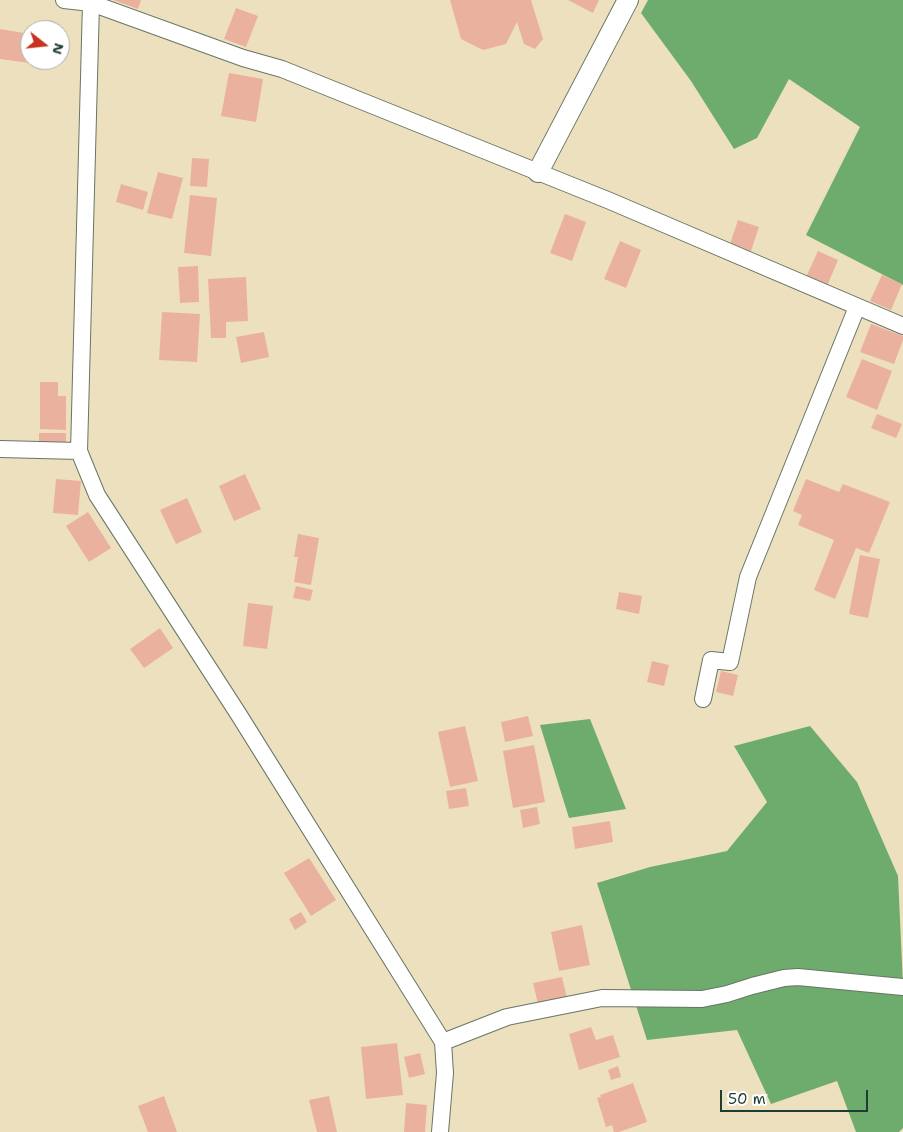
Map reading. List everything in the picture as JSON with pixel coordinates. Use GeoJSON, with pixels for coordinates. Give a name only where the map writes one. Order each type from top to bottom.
{"type":"FeatureCollection","features":[{"type":"Feature","properties":{"kind":"street"},"geometry":{"type":"LineString","coordinates":[[64,0],[92,1],[243,58],[282,69],[610,201],[903,326]]}},
{"type":"Feature","properties":{"kind":"street"},"geometry":{"type":"LineString","coordinates":[[538,172],[628,0]]}},
{"type":"Feature","properties":{"kind":"street"},"geometry":{"type":"LineString","coordinates":[[92,1],[79,451],[97,495],[239,715],[443,1042],[445,1073],[440,1132]]}},
{"type":"Feature","properties":{"kind":"street"},"geometry":{"type":"LineString","coordinates":[[703,699],[711,660],[730,662],[748,577],[857,307]]}},
{"type":"Feature","properties":{"kind":"street"},"geometry":{"type":"LineString","coordinates":[[0,450],[79,451]]}},
{"type":"Feature","properties":{"kind":"street"},"geometry":{"type":"LineString","coordinates":[[443,1042],[507,1017],[602,998],[702,999],[784,978],[798,977],[903,987]]}},
{"type":"Feature","properties":{"kind":"green space"},"geometry":{"type":"Polygon","coordinates":[[[648,0],[903,0],[903,285],[806,235],[860,127],[789,79],[757,138],[734,149],[691,81],[641,13],[648,0]]]}},
{"type":"Feature","properties":{"kind":"green space"},"geometry":{"type":"Polygon","coordinates":[[[590,719],[626,809],[569,818],[540,725],[590,719]]]}},
{"type":"Feature","properties":{"kind":"green space"},"geometry":{"type":"Polygon","coordinates":[[[810,726],[857,782],[898,876],[903,985],[903,1128],[899,1132],[856,1132],[837,1081],[771,1104],[737,1030],[647,1040],[597,883],[650,867],[727,851],[767,802],[734,746],[810,726]]]}},
{"type":"Feature","properties":{"kind":"building"},"geometry":{"type":"Polygon","coordinates":[[[113,0],[141,0],[138,9],[113,0]]]}},
{"type":"Feature","properties":{"kind":"building"},"geometry":{"type":"Polygon","coordinates":[[[450,0],[531,0],[543,39],[535,49],[524,44],[517,22],[506,44],[483,50],[461,39],[450,0]]]}},
{"type":"Feature","properties":{"kind":"building"},"geometry":{"type":"Polygon","coordinates":[[[568,0],[599,0],[593,13],[568,0]]]}},
{"type":"Feature","properties":{"kind":"building"},"geometry":{"type":"Polygon","coordinates":[[[236,8],[258,16],[246,47],[224,39],[236,8]]]}},
{"type":"Feature","properties":{"kind":"building"},"geometry":{"type":"Polygon","coordinates":[[[0,29],[20,32],[20,62],[0,59],[0,29]]]}},
{"type":"Feature","properties":{"kind":"building"},"geometry":{"type":"Polygon","coordinates":[[[229,73],[263,79],[256,122],[221,116],[229,73]]]}},
{"type":"Feature","properties":{"kind":"building"},"geometry":{"type":"Polygon","coordinates":[[[192,158],[209,159],[207,187],[190,186],[192,158]]]}},
{"type":"Feature","properties":{"kind":"building"},"geometry":{"type":"Polygon","coordinates":[[[158,172],[183,178],[172,219],[147,213],[158,172]]]}},
{"type":"Feature","properties":{"kind":"building"},"geometry":{"type":"Polygon","coordinates":[[[121,184],[148,192],[143,210],[116,202],[121,184]]]}},
{"type":"Feature","properties":{"kind":"building"},"geometry":{"type":"Polygon","coordinates":[[[190,195],[217,198],[211,256],[184,253],[190,195]]]}},
{"type":"Feature","properties":{"kind":"building"},"geometry":{"type":"Polygon","coordinates":[[[565,214],[586,222],[572,261],[550,253],[565,214]]]}},
{"type":"Feature","properties":{"kind":"building"},"geometry":{"type":"Polygon","coordinates":[[[738,220],[759,227],[750,254],[729,247],[738,220]]]}},
{"type":"Feature","properties":{"kind":"building"},"geometry":{"type":"Polygon","coordinates":[[[620,241],[641,250],[626,288],[604,279],[620,241]]]}},
{"type":"Feature","properties":{"kind":"building"},"geometry":{"type":"Polygon","coordinates":[[[818,251],[838,260],[827,286],[806,277],[818,251]]]}},
{"type":"Feature","properties":{"kind":"building"},"geometry":{"type":"Polygon","coordinates":[[[198,266],[199,302],[180,303],[178,267],[198,266]]]}},
{"type":"Feature","properties":{"kind":"building"},"geometry":{"type":"Polygon","coordinates":[[[882,275],[902,284],[891,310],[870,301],[882,275]]]}},
{"type":"Feature","properties":{"kind":"building"},"geometry":{"type":"Polygon","coordinates":[[[246,277],[248,321],[226,322],[226,338],[211,338],[208,279],[246,277]]]}},
{"type":"Feature","properties":{"kind":"building"},"geometry":{"type":"Polygon","coordinates":[[[162,312],[200,314],[197,362],[159,360],[162,312]]]}},
{"type":"Feature","properties":{"kind":"building"},"geometry":{"type":"Polygon","coordinates":[[[871,324],[903,336],[894,364],[860,352],[871,324]]]}},
{"type":"Feature","properties":{"kind":"building"},"geometry":{"type":"Polygon","coordinates":[[[264,332],[269,357],[241,363],[236,337],[264,332]]]}},
{"type":"Feature","properties":{"kind":"building"},"geometry":{"type":"Polygon","coordinates":[[[862,359],[892,371],[877,410],[846,397],[862,359]]]}},
{"type":"Feature","properties":{"kind":"building"},"geometry":{"type":"Polygon","coordinates":[[[40,382],[58,382],[58,396],[66,396],[66,430],[40,429],[40,382]]]}},
{"type":"Feature","properties":{"kind":"building"},"geometry":{"type":"Polygon","coordinates":[[[877,414],[902,424],[896,438],[871,428],[877,414]]]}},
{"type":"Feature","properties":{"kind":"building"},"geometry":{"type":"Polygon","coordinates":[[[39,433],[66,433],[66,443],[39,443],[39,433]]]}},
{"type":"Feature","properties":{"kind":"building"},"geometry":{"type":"Polygon","coordinates":[[[245,474],[261,509],[234,521],[219,486],[245,474]]]}},
{"type":"Feature","properties":{"kind":"building"},"geometry":{"type":"Polygon","coordinates":[[[56,479],[81,481],[78,515],[53,513],[56,479]]]}},
{"type":"Feature","properties":{"kind":"building"},"geometry":{"type":"Polygon","coordinates":[[[806,479],[839,492],[843,484],[890,502],[869,553],[856,548],[835,599],[814,590],[834,540],[798,525],[802,515],[793,511],[806,479]]]}},
{"type":"Feature","properties":{"kind":"building"},"geometry":{"type":"Polygon","coordinates":[[[187,498],[202,532],[176,544],[160,510],[187,498]]]}},
{"type":"Feature","properties":{"kind":"building"},"geometry":{"type":"Polygon","coordinates":[[[88,512],[111,548],[89,562],[66,526],[88,512]]]}},
{"type":"Feature","properties":{"kind":"building"},"geometry":{"type":"Polygon","coordinates":[[[298,534],[319,538],[311,585],[294,582],[298,557],[294,557],[298,534]]]}},
{"type":"Feature","properties":{"kind":"building"},"geometry":{"type":"Polygon","coordinates":[[[860,555],[880,559],[868,618],[849,614],[860,555]]]}},
{"type":"Feature","properties":{"kind":"building"},"geometry":{"type":"Polygon","coordinates":[[[296,586],[313,590],[310,601],[293,598],[296,586]]]}},
{"type":"Feature","properties":{"kind":"building"},"geometry":{"type":"Polygon","coordinates":[[[619,592],[642,596],[639,614],[616,609],[619,592]]]}},
{"type":"Feature","properties":{"kind":"building"},"geometry":{"type":"Polygon","coordinates":[[[248,603],[273,606],[267,649],[243,646],[248,603]]]}},
{"type":"Feature","properties":{"kind":"building"},"geometry":{"type":"Polygon","coordinates":[[[160,628],[173,648],[144,668],[130,649],[160,628]]]}},
{"type":"Feature","properties":{"kind":"building"},"geometry":{"type":"Polygon","coordinates":[[[652,661],[669,665],[664,686],[647,682],[652,661]]]}},
{"type":"Feature","properties":{"kind":"building"},"geometry":{"type":"Polygon","coordinates":[[[721,671],[738,675],[733,696],[716,692],[721,671]]]}},
{"type":"Feature","properties":{"kind":"building"},"geometry":{"type":"Polygon","coordinates":[[[528,716],[533,736],[505,742],[501,722],[528,716]]]}},
{"type":"Feature","properties":{"kind":"building"},"geometry":{"type":"Polygon","coordinates":[[[465,726],[478,781],[450,787],[438,732],[465,726]]]}},
{"type":"Feature","properties":{"kind":"building"},"geometry":{"type":"Polygon","coordinates":[[[534,745],[545,802],[513,808],[503,751],[534,745]]]}},
{"type":"Feature","properties":{"kind":"building"},"geometry":{"type":"Polygon","coordinates":[[[466,788],[469,806],[449,809],[446,791],[466,788]]]}},
{"type":"Feature","properties":{"kind":"building"},"geometry":{"type":"Polygon","coordinates":[[[537,807],[540,824],[523,828],[520,810],[537,807]]]}},
{"type":"Feature","properties":{"kind":"building"},"geometry":{"type":"Polygon","coordinates":[[[610,821],[613,842],[575,849],[572,827],[610,821]]]}},
{"type":"Feature","properties":{"kind":"building"},"geometry":{"type":"Polygon","coordinates":[[[309,858],[336,900],[311,916],[284,873],[309,858]]]}},
{"type":"Feature","properties":{"kind":"building"},"geometry":{"type":"Polygon","coordinates":[[[301,912],[307,922],[295,930],[289,919],[301,912]]]}},
{"type":"Feature","properties":{"kind":"building"},"geometry":{"type":"Polygon","coordinates":[[[582,925],[590,965],[559,971],[551,932],[582,925]]]}},
{"type":"Feature","properties":{"kind":"building"},"geometry":{"type":"Polygon","coordinates":[[[562,977],[567,998],[538,1004],[533,983],[562,977]]]}},
{"type":"Feature","properties":{"kind":"building"},"geometry":{"type":"Polygon","coordinates":[[[591,1027],[596,1040],[613,1035],[620,1057],[579,1070],[569,1034],[591,1027]]]}},
{"type":"Feature","properties":{"kind":"building"},"geometry":{"type":"Polygon","coordinates":[[[397,1043],[403,1095],[366,1099],[361,1047],[397,1043]]]}},
{"type":"Feature","properties":{"kind":"building"},"geometry":{"type":"Polygon","coordinates":[[[420,1053],[425,1074],[409,1078],[404,1057],[420,1053]]]}},
{"type":"Feature","properties":{"kind":"building"},"geometry":{"type":"Polygon","coordinates":[[[618,1066],[621,1077],[611,1080],[608,1070],[618,1066]]]}},
{"type":"Feature","properties":{"kind":"building"},"geometry":{"type":"Polygon","coordinates":[[[633,1083],[647,1122],[614,1132],[612,1125],[606,1127],[597,1098],[601,1097],[600,1095],[633,1083]]]}},
{"type":"Feature","properties":{"kind":"building"},"geometry":{"type":"Polygon","coordinates":[[[164,1096],[177,1132],[148,1132],[138,1106],[164,1096]]]}},
{"type":"Feature","properties":{"kind":"building"},"geometry":{"type":"Polygon","coordinates":[[[329,1096],[337,1132],[317,1132],[309,1100],[329,1096]]]}},
{"type":"Feature","properties":{"kind":"building"},"geometry":{"type":"Polygon","coordinates":[[[406,1103],[427,1105],[425,1132],[404,1132],[406,1103]]]}}]}
